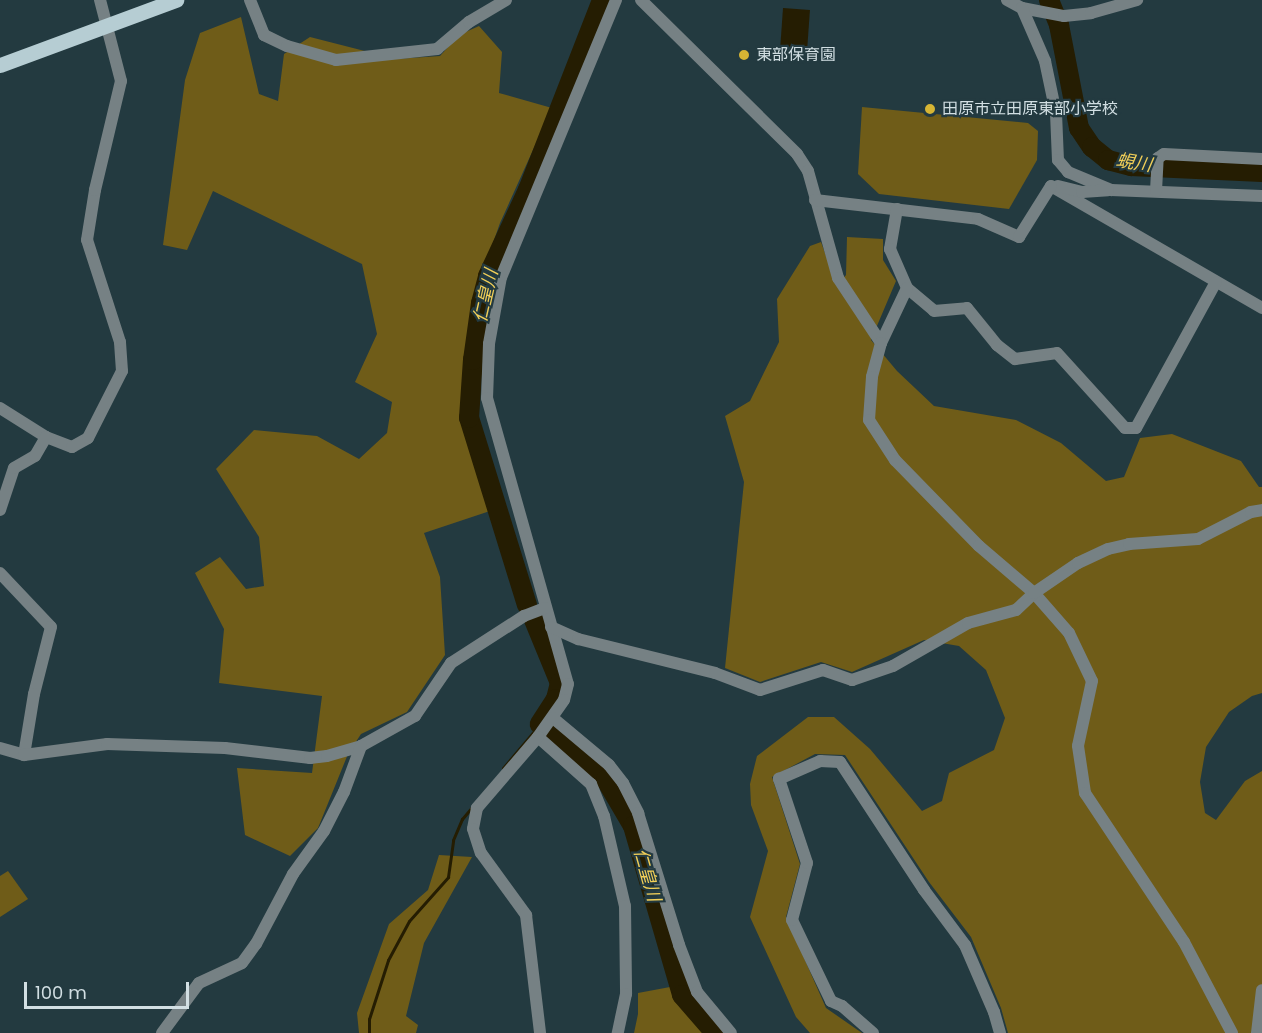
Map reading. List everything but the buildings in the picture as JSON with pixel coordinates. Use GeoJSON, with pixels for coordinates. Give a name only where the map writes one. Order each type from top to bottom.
{"type":"FeatureCollection","features":[{"type":"Feature","properties":{"kind":"main road"},"geometry":{"type":"LineString","coordinates":[[0,65],[176,0]]}},
{"type":"Feature","properties":{"kind":"street"},"geometry":{"type":"LineString","coordinates":[[0,408],[46,437],[72,447],[88,438],[122,372],[120,342],[87,240],[95,190],[121,81],[100,0]]}},
{"type":"Feature","properties":{"kind":"street"},"geometry":{"type":"LineString","coordinates":[[250,0],[264,35],[286,46],[336,60],[437,49],[468,22],[506,0]]}},
{"type":"Feature","properties":{"kind":"street"},"geometry":{"type":"LineString","coordinates":[[540,1033],[526,915],[481,853],[473,829],[477,808],[553,718],[564,700],[568,684],[486,398],[489,344],[501,277],[616,0]]}},
{"type":"Feature","properties":{"kind":"street"},"geometry":{"type":"LineString","coordinates":[[641,0],[796,154],[808,171],[838,278],[881,343]]}},
{"type":"Feature","properties":{"kind":"street"},"geometry":{"type":"LineString","coordinates":[[1007,0],[1022,8],[1064,16],[1091,13],[1137,0]]}},
{"type":"Feature","properties":{"kind":"street"},"geometry":{"type":"LineString","coordinates":[[1022,8],[1045,61],[1056,113],[1058,160],[1068,172],[1111,190]]}},
{"type":"Feature","properties":{"kind":"street"},"geometry":{"type":"LineString","coordinates":[[1156,191],[1158,158],[1164,154],[1262,159]]}},
{"type":"Feature","properties":{"kind":"street"},"geometry":{"type":"LineString","coordinates":[[813,194],[978,219],[1018,237],[1051,186]]}},
{"type":"Feature","properties":{"kind":"street"},"geometry":{"type":"LineString","coordinates":[[1051,186],[1082,192],[1111,190],[1262,196]]}},
{"type":"Feature","properties":{"kind":"street"},"geometry":{"type":"LineString","coordinates":[[1051,186],[1262,308]]}},
{"type":"Feature","properties":{"kind":"street"},"geometry":{"type":"LineString","coordinates":[[897,208],[890,249],[907,288],[934,311],[967,308],[997,345],[1016,358],[1057,354],[1125,428],[1136,428],[1216,282]]}},
{"type":"Feature","properties":{"kind":"street"},"geometry":{"type":"LineString","coordinates":[[907,288],[881,343],[872,377],[869,420],[895,460],[979,546],[1034,593],[1069,633],[1092,681],[1078,746],[1085,793],[1184,942],[1232,1033]]}},
{"type":"Feature","properties":{"kind":"street"},"geometry":{"type":"LineString","coordinates":[[0,510],[14,468],[35,456],[46,437]]}},
{"type":"Feature","properties":{"kind":"street"},"geometry":{"type":"LineString","coordinates":[[551,627],[578,639],[716,673],[760,690],[823,670],[852,680],[882,669],[968,623],[1016,610],[1034,593],[1078,563],[1108,549],[1129,544],[1198,539],[1251,512],[1262,510]]}},
{"type":"Feature","properties":{"kind":"street"},"geometry":{"type":"LineString","coordinates":[[0,573],[51,627],[34,694],[24,755]]}},
{"type":"Feature","properties":{"kind":"street"},"geometry":{"type":"LineString","coordinates":[[0,748],[24,755],[107,744],[225,748],[310,758],[361,746],[415,716],[451,663],[524,616],[545,608]]}},
{"type":"Feature","properties":{"kind":"street"},"geometry":{"type":"LineString","coordinates":[[553,718],[609,765],[622,783],[638,813],[679,945],[697,992],[731,1033]]}},
{"type":"Feature","properties":{"kind":"street"},"geometry":{"type":"LineString","coordinates":[[538,737],[591,784],[604,816],[625,906],[626,994],[618,1033]]}},
{"type":"Feature","properties":{"kind":"street"},"geometry":{"type":"LineString","coordinates":[[162,1033],[199,983],[242,963],[256,944],[293,874],[324,831],[344,792],[361,746]]}},
{"type":"Feature","properties":{"kind":"street"},"geometry":{"type":"LineString","coordinates":[[873,1033],[842,1006],[831,1001],[792,920],[807,863],[779,779],[820,761],[840,762],[924,890],[965,945],[994,1012],[1000,1033]]}},
{"type":"Feature","properties":{"kind":"street"},"geometry":{"type":"LineString","coordinates":[[1257,1033],[1262,990]]}},
{"type":"Feature","properties":{"kind":"shaded area"},"geometry":{"type":"Polygon","coordinates":[[[783,8],[810,10],[807,51],[780,49],[783,8]]]}},
{"type":"Feature","properties":{"kind":"shaded area"},"geometry":{"type":"Polygon","coordinates":[[[241,17],[259,94],[278,101],[284,54],[310,37],[396,59],[440,56],[459,35],[479,26],[502,52],[499,93],[552,108],[500,223],[473,300],[463,417],[490,511],[424,533],[440,577],[445,655],[407,712],[361,734],[348,754],[318,828],[290,856],[245,835],[237,768],[312,773],[322,696],[219,683],[224,629],[195,573],[220,557],[246,589],[264,586],[259,537],[216,469],[254,430],[317,436],[359,459],[387,433],[392,402],[355,382],[377,334],[362,264],[213,191],[187,250],[163,245],[185,80],[200,33],[241,17]]]}},
{"type":"Feature","properties":{"kind":"shaded area"},"geometry":{"type":"Polygon","coordinates":[[[862,107],[1028,123],[1038,131],[1037,160],[1009,209],[879,194],[858,174],[862,107]]]}},
{"type":"Feature","properties":{"kind":"shaded area"},"geometry":{"type":"Polygon","coordinates":[[[847,237],[883,239],[883,260],[896,281],[871,340],[897,371],[934,406],[1016,420],[1061,443],[1106,481],[1124,477],[1140,438],[1172,434],[1241,461],[1259,487],[1262,487],[1262,693],[1252,696],[1229,712],[1206,747],[1200,782],[1205,813],[1216,820],[1245,781],[1262,771],[1262,1033],[1008,1033],[1001,1008],[971,937],[929,882],[845,755],[815,754],[772,777],[800,864],[786,917],[826,1008],[862,1033],[810,1033],[796,1017],[750,917],[768,851],[751,805],[750,784],[757,756],[808,717],[834,717],[870,749],[922,811],[942,801],[949,773],[994,750],[1005,718],[986,670],[959,646],[924,640],[852,672],[821,662],[760,682],[725,668],[744,482],[725,416],[750,401],[779,342],[777,299],[810,246],[821,242],[837,286],[846,275],[847,237]]]}},
{"type":"Feature","properties":{"kind":"shaded area"},"geometry":{"type":"Polygon","coordinates":[[[439,855],[472,857],[424,943],[406,1016],[418,1025],[416,1033],[359,1033],[357,1013],[389,924],[428,890],[439,855]]]}},
{"type":"Feature","properties":{"kind":"shaded area"},"geometry":{"type":"Polygon","coordinates":[[[8,871],[28,899],[0,917],[0,876],[8,871]]]}},
{"type":"Feature","properties":{"kind":"shaded area"},"geometry":{"type":"Polygon","coordinates":[[[670,987],[710,1033],[634,1033],[638,1014],[638,993],[670,987]]]}},
{"type":"Feature","properties":{"kind":"waterway","name":"仁皇川"},"geometry":{"type":"LineString","coordinates":[[527,605],[469,418],[473,360],[481,303],[488,276],[528,190],[602,0]]}},
{"type":"Feature","properties":{"kind":"waterway","name":"蜆川"},"geometry":{"type":"LineString","coordinates":[[1049,0],[1059,25],[1079,128],[1092,147],[1108,160],[1131,166],[1262,172]]}},
{"type":"Feature","properties":{"kind":"waterway","name":"仁皇川"},"geometry":{"type":"LineString","coordinates":[[534,620],[560,683],[556,699],[540,724]]}},
{"type":"Feature","properties":{"kind":"waterway"},"geometry":{"type":"LineString","coordinates":[[503,768],[540,724]]}},
{"type":"Feature","properties":{"kind":"waterway","name":"仁皇川"},"geometry":{"type":"LineString","coordinates":[[553,733],[606,780],[633,826],[682,995],[715,1033]]}},
{"type":"Feature","properties":{"kind":"waterway"},"geometry":{"type":"LineString","coordinates":[[369,1033],[369,1019],[388,960],[409,921],[448,877],[453,840],[462,819],[473,806]]}},
{"type":"Feature","properties":{"kind":"place","name":"東部保育園"},"geometry":{"type":"Point","coordinates":[744,55]}},
{"type":"Feature","properties":{"kind":"place","name":"田原市立田原東部小学校"},"geometry":{"type":"Point","coordinates":[930,109]}}]}
